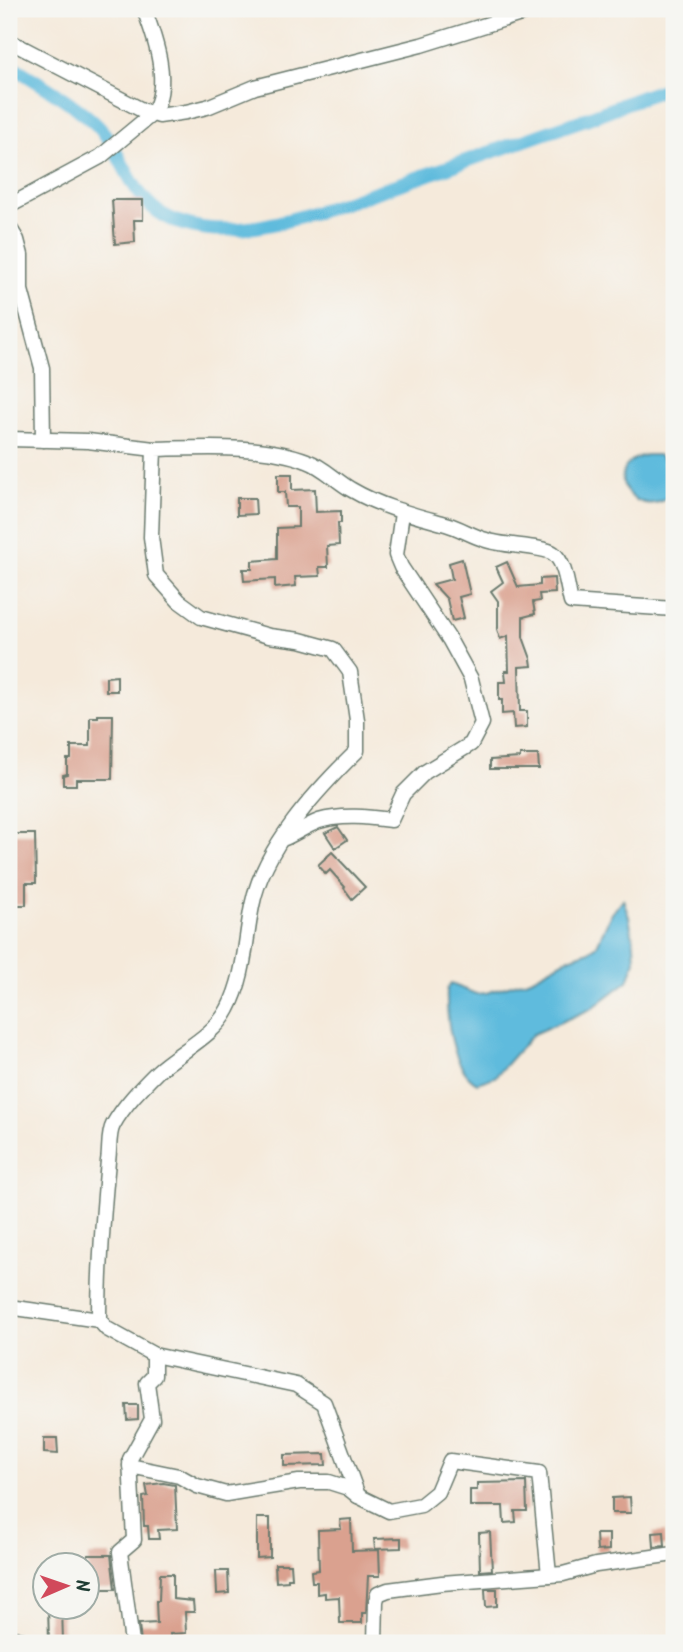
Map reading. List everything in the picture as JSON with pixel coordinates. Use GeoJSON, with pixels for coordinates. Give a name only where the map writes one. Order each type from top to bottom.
{"type":"FeatureCollection","features":[{"type":"Feature","properties":{"kind":"street"},"geometry":{"type":"LineString","coordinates":[[9,206],[100,157],[158,106],[161,81],[154,34],[144,9]]}},
{"type":"Feature","properties":{"kind":"street"},"geometry":{"type":"LineString","coordinates":[[9,41],[159,116],[207,107],[255,87],[421,45],[537,9]]}},
{"type":"Feature","properties":{"kind":"street"},"geometry":{"type":"LineString","coordinates":[[9,227],[19,247],[21,290],[42,368],[43,440]]}},
{"type":"Feature","properties":{"kind":"street"},"geometry":{"type":"LineString","coordinates":[[9,439],[88,441],[154,449],[222,449],[285,454],[309,461],[351,490],[402,513],[449,525],[506,546],[550,551],[560,560],[571,602],[674,609]]}},
{"type":"Feature","properties":{"kind":"street"},"geometry":{"type":"LineString","coordinates":[[99,1320],[99,1259],[111,1127],[127,1104],[160,1070],[220,1023],[229,1008],[241,975],[251,906],[261,872],[300,813],[357,751],[357,720],[349,672],[333,649],[201,617],[179,601],[156,575],[150,537],[154,449]]}},
{"type":"Feature","properties":{"kind":"street"},"geometry":{"type":"LineString","coordinates":[[283,839],[318,821],[335,818],[391,820],[403,794],[425,772],[471,744],[482,723],[471,679],[396,555],[402,513]]}},
{"type":"Feature","properties":{"kind":"street"},"geometry":{"type":"LineString","coordinates":[[9,1307],[99,1320],[107,1329],[154,1355],[296,1385],[324,1403],[359,1496]]}},
{"type":"Feature","properties":{"kind":"street"},"geometry":{"type":"LineString","coordinates":[[132,1643],[120,1552],[134,1540],[130,1459],[152,1419],[147,1383],[154,1376],[154,1355]]}},
{"type":"Feature","properties":{"kind":"street"},"geometry":{"type":"LineString","coordinates":[[130,1466],[179,1476],[197,1486],[226,1494],[299,1482],[329,1482],[348,1488],[389,1511],[421,1505],[437,1492],[450,1461],[539,1473],[549,1575]]}},
{"type":"Feature","properties":{"kind":"street"},"geometry":{"type":"LineString","coordinates":[[375,1643],[376,1601],[378,1594],[388,1590],[564,1574],[596,1565],[674,1553]]}},
{"type":"Feature","properties":{"kind":"street"},"geometry":{"type":"LineString","coordinates":[[9,1637],[36,1643]]}},
{"type":"Feature","properties":{"kind":"water"},"geometry":{"type":"Polygon","coordinates":[[[646,455],[658,455],[674,468],[674,493],[658,502],[644,503],[635,499],[624,484],[626,467],[633,460],[646,455]]]}},
{"type":"Feature","properties":{"kind":"water"},"geometry":{"type":"Polygon","coordinates":[[[623,899],[634,944],[635,961],[628,981],[591,1009],[533,1034],[495,1077],[477,1083],[468,1076],[456,1054],[449,1027],[447,989],[451,984],[476,994],[486,993],[531,979],[569,958],[589,951],[597,945],[610,916],[623,899]]]}},
{"type":"Feature","properties":{"kind":"building"},"geometry":{"type":"Polygon","coordinates":[[[112,200],[143,200],[143,220],[134,220],[135,242],[115,244],[112,200]]]}},
{"type":"Feature","properties":{"kind":"building"},"geometry":{"type":"Polygon","coordinates":[[[278,474],[292,474],[292,490],[315,489],[316,512],[341,511],[341,523],[338,523],[339,545],[327,546],[328,567],[319,567],[320,576],[295,577],[296,586],[275,588],[275,579],[244,581],[243,569],[252,569],[252,561],[277,559],[277,528],[298,527],[298,507],[286,507],[285,492],[278,492],[278,474]]]}},
{"type":"Feature","properties":{"kind":"building"},"geometry":{"type":"Polygon","coordinates":[[[237,498],[255,498],[256,514],[237,515],[237,498]]]}},
{"type":"Feature","properties":{"kind":"building"},"geometry":{"type":"Polygon","coordinates":[[[462,559],[470,594],[459,597],[464,618],[452,621],[447,599],[433,584],[452,579],[449,563],[462,559]]]}},
{"type":"Feature","properties":{"kind":"building"},"geometry":{"type":"Polygon","coordinates":[[[507,562],[518,587],[540,585],[540,579],[554,578],[555,593],[539,594],[540,601],[533,602],[535,614],[523,617],[523,637],[532,666],[519,667],[520,711],[527,711],[527,727],[514,728],[513,713],[502,714],[502,700],[499,700],[499,682],[506,682],[505,671],[509,671],[508,636],[500,639],[497,629],[498,601],[491,591],[503,582],[496,567],[507,562]]]}},
{"type":"Feature","properties":{"kind":"building"},"geometry":{"type":"Polygon","coordinates":[[[117,676],[117,691],[106,691],[106,677],[117,676]]]}},
{"type":"Feature","properties":{"kind":"building"},"geometry":{"type":"Polygon","coordinates":[[[113,715],[112,779],[76,779],[76,785],[63,785],[63,775],[67,774],[67,759],[71,759],[71,746],[90,746],[90,717],[113,715]]]}},
{"type":"Feature","properties":{"kind":"building"},"geometry":{"type":"Polygon","coordinates":[[[520,755],[538,755],[539,769],[490,769],[490,760],[520,758],[520,755]]]}},
{"type":"Feature","properties":{"kind":"building"},"geometry":{"type":"Polygon","coordinates":[[[338,827],[347,840],[335,848],[325,833],[338,827]]]}},
{"type":"Feature","properties":{"kind":"building"},"geometry":{"type":"Polygon","coordinates":[[[9,834],[35,834],[36,883],[26,883],[26,905],[9,905],[9,834]]]}},
{"type":"Feature","properties":{"kind":"building"},"geometry":{"type":"Polygon","coordinates":[[[332,852],[365,887],[352,899],[330,870],[326,874],[318,865],[332,852]]]}},
{"type":"Feature","properties":{"kind":"building"},"geometry":{"type":"Polygon","coordinates":[[[126,1405],[138,1405],[138,1419],[127,1420],[126,1405]]]}},
{"type":"Feature","properties":{"kind":"building"},"geometry":{"type":"Polygon","coordinates":[[[44,1438],[57,1438],[58,1454],[44,1453],[44,1438]]]}},
{"type":"Feature","properties":{"kind":"building"},"geometry":{"type":"Polygon","coordinates":[[[325,1454],[326,1465],[284,1466],[284,1455],[325,1454]]]}},
{"type":"Feature","properties":{"kind":"building"},"geometry":{"type":"Polygon","coordinates":[[[526,1482],[527,1511],[515,1511],[516,1522],[504,1523],[503,1506],[470,1506],[470,1490],[477,1490],[477,1483],[526,1482]]]}},
{"type":"Feature","properties":{"kind":"building"},"geometry":{"type":"Polygon","coordinates":[[[146,1485],[175,1485],[177,1529],[158,1530],[159,1539],[149,1539],[148,1526],[144,1526],[143,1497],[148,1496],[146,1485]]]}},
{"type":"Feature","properties":{"kind":"building"},"geometry":{"type":"Polygon","coordinates":[[[630,1497],[631,1513],[612,1513],[612,1498],[630,1497]]]}},
{"type":"Feature","properties":{"kind":"building"},"geometry":{"type":"Polygon","coordinates":[[[257,1518],[270,1518],[270,1557],[257,1558],[257,1518]]]}},
{"type":"Feature","properties":{"kind":"building"},"geometry":{"type":"Polygon","coordinates":[[[351,1519],[352,1551],[379,1550],[380,1576],[368,1576],[366,1613],[362,1613],[362,1623],[340,1623],[339,1597],[325,1598],[325,1593],[317,1594],[317,1582],[312,1582],[311,1571],[319,1570],[318,1530],[341,1529],[340,1520],[351,1519]]]}},
{"type":"Feature","properties":{"kind":"building"},"geometry":{"type":"Polygon","coordinates":[[[490,1532],[492,1570],[480,1571],[479,1533],[490,1532]]]}},
{"type":"Feature","properties":{"kind":"building"},"geometry":{"type":"Polygon","coordinates":[[[664,1532],[665,1546],[654,1547],[653,1533],[664,1532]]]}},
{"type":"Feature","properties":{"kind":"building"},"geometry":{"type":"Polygon","coordinates":[[[596,1534],[609,1534],[609,1550],[597,1551],[596,1534]]]}},
{"type":"Feature","properties":{"kind":"building"},"geometry":{"type":"Polygon","coordinates":[[[401,1538],[401,1548],[375,1549],[374,1539],[401,1538]]]}},
{"type":"Feature","properties":{"kind":"building"},"geometry":{"type":"Polygon","coordinates":[[[102,1555],[111,1555],[115,1589],[102,1589],[102,1555]]]}},
{"type":"Feature","properties":{"kind":"building"},"geometry":{"type":"Polygon","coordinates":[[[275,1564],[291,1564],[292,1578],[276,1582],[275,1564]]]}},
{"type":"Feature","properties":{"kind":"building"},"geometry":{"type":"Polygon","coordinates":[[[216,1571],[228,1571],[229,1593],[217,1594],[216,1571]]]}},
{"type":"Feature","properties":{"kind":"building"},"geometry":{"type":"Polygon","coordinates":[[[160,1574],[173,1574],[173,1599],[193,1601],[194,1612],[185,1612],[186,1633],[170,1634],[171,1643],[141,1643],[139,1624],[157,1623],[156,1601],[159,1601],[160,1574]]]}},
{"type":"Feature","properties":{"kind":"building"},"geometry":{"type":"Polygon","coordinates":[[[485,1589],[497,1589],[497,1606],[486,1607],[485,1589]]]}},
{"type":"Feature","properties":{"kind":"building"},"geometry":{"type":"Polygon","coordinates":[[[48,1620],[62,1620],[63,1642],[49,1642],[48,1620]]]}},
{"type":"Feature","properties":{"kind":"waterway"},"geometry":{"type":"LineString","coordinates":[[9,64],[59,95],[95,123],[110,143],[136,189],[154,208],[165,216],[189,225],[214,229],[268,225],[322,211],[674,87]]}}]}
